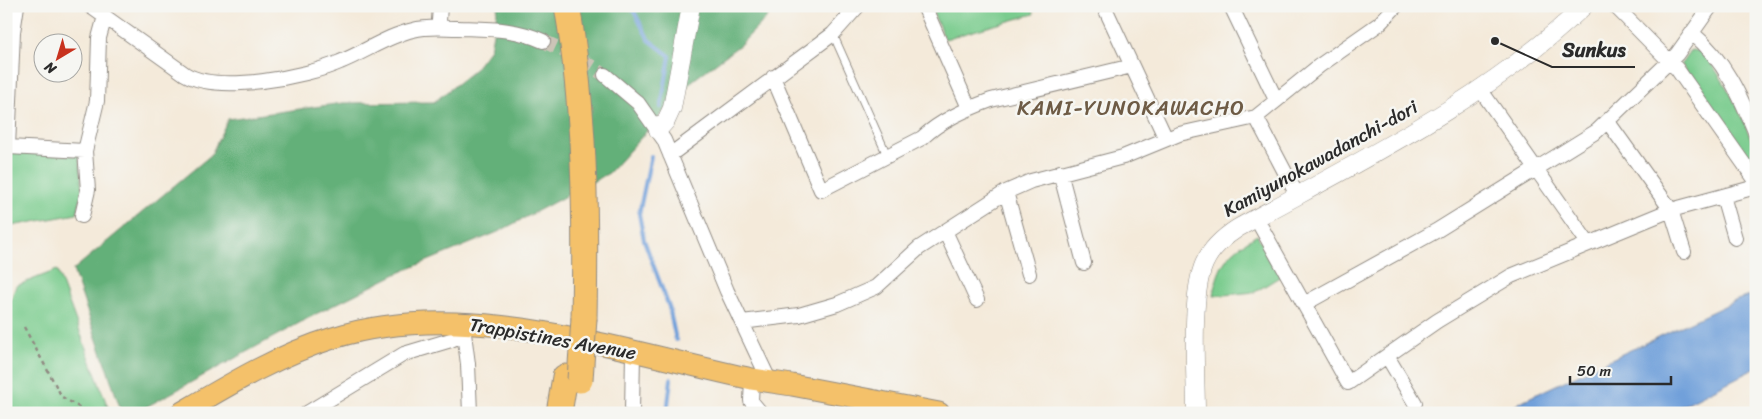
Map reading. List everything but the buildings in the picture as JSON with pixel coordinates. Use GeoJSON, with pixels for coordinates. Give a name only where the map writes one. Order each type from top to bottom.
{"type":"FeatureCollection","features":[{"type":"Feature","properties":{"kind":"highway"},"geometry":{"type":"LineString","coordinates":[[554,6],[568,140],[576,316]]}},
{"type":"Feature","properties":{"kind":"highway"},"geometry":{"type":"LineString","coordinates":[[567,6],[581,122],[586,230],[576,316],[572,378],[575,413]]}},
{"type":"Feature","properties":{"kind":"highway"},"geometry":{"type":"LineString","coordinates":[[560,413],[572,378]]}},
{"type":"Feature","properties":{"kind":"main road","name":"Trappistines Avenue"},"geometry":{"type":"LineString","coordinates":[[181,413],[268,363],[335,337],[418,323],[463,328],[501,325],[761,380],[939,413]]}},
{"type":"Feature","properties":{"kind":"street"},"geometry":{"type":"LineString","coordinates":[[17,6],[13,32],[8,147],[85,151]]}},
{"type":"Feature","properties":{"kind":"street"},"geometry":{"type":"LineString","coordinates":[[90,6],[196,81],[208,82],[267,80],[317,70],[343,61],[399,34],[424,28],[503,29],[529,34],[543,41]]}},
{"type":"Feature","properties":{"kind":"street"},"geometry":{"type":"LineString","coordinates":[[439,20],[440,6]]}},
{"type":"Feature","properties":{"kind":"street"},"geometry":{"type":"LineString","coordinates":[[658,130],[666,121],[672,108],[691,6]]}},
{"type":"Feature","properties":{"kind":"street"},"geometry":{"type":"LineString","coordinates":[[670,155],[833,34],[858,6]]}},
{"type":"Feature","properties":{"kind":"street"},"geometry":{"type":"LineString","coordinates":[[924,6],[969,108]]}},
{"type":"Feature","properties":{"kind":"street"},"geometry":{"type":"LineString","coordinates":[[1104,6],[1166,139]]}},
{"type":"Feature","properties":{"kind":"street"},"geometry":{"type":"LineString","coordinates":[[1231,6],[1276,100]]}},
{"type":"Feature","properties":{"kind":"street"},"geometry":{"type":"LineString","coordinates":[[742,322],[780,318],[824,309],[876,286],[919,248],[1006,192],[1060,172],[1123,156],[1179,134],[1256,118],[1276,100],[1379,24],[1396,6]]}},
{"type":"Feature","properties":{"kind":"street","name":"Kamiyunokawadanchi-dori"},"geometry":{"type":"LineString","coordinates":[[1196,413],[1197,293],[1204,265],[1212,250],[1227,235],[1386,147],[1480,89],[1537,48],[1584,6]]}},
{"type":"Feature","properties":{"kind":"street"},"geometry":{"type":"LineString","coordinates":[[1615,6],[1670,61],[1756,180]]}},
{"type":"Feature","properties":{"kind":"street"},"geometry":{"type":"LineString","coordinates":[[1304,304],[1436,231],[1608,122],[1670,61],[1711,6]]}},
{"type":"Feature","properties":{"kind":"street"},"geometry":{"type":"LineString","coordinates":[[82,216],[88,190],[85,151],[97,101],[99,38],[105,16]]}},
{"type":"Feature","properties":{"kind":"street"},"geometry":{"type":"LineString","coordinates":[[1692,33],[1713,51],[1735,87],[1756,134]]}},
{"type":"Feature","properties":{"kind":"street"},"geometry":{"type":"LineString","coordinates":[[773,77],[821,190],[922,138],[931,129],[969,108],[991,100],[1132,66]]}},
{"type":"Feature","properties":{"kind":"street"},"geometry":{"type":"LineString","coordinates":[[605,74],[633,98],[658,130],[670,155],[742,322],[761,380],[751,401],[761,413]]}},
{"type":"Feature","properties":{"kind":"street"},"geometry":{"type":"LineString","coordinates":[[1480,89],[1588,243]]}},
{"type":"Feature","properties":{"kind":"street"},"geometry":{"type":"LineString","coordinates":[[1256,118],[1297,195]]}},
{"type":"Feature","properties":{"kind":"street"},"geometry":{"type":"LineString","coordinates":[[1608,122],[1671,210],[1684,252]]}},
{"type":"Feature","properties":{"kind":"street"},"geometry":{"type":"LineString","coordinates":[[1060,172],[1084,263]]}},
{"type":"Feature","properties":{"kind":"street"},"geometry":{"type":"LineString","coordinates":[[1256,218],[1348,383],[1437,320],[1511,276],[1671,210],[1756,187]]}},
{"type":"Feature","properties":{"kind":"street"},"geometry":{"type":"LineString","coordinates":[[1006,192],[1029,274]]}},
{"type":"Feature","properties":{"kind":"street"},"geometry":{"type":"LineString","coordinates":[[1723,196],[1735,238]]}},
{"type":"Feature","properties":{"kind":"street"},"geometry":{"type":"LineString","coordinates":[[945,231],[977,300]]}},
{"type":"Feature","properties":{"kind":"street"},"geometry":{"type":"LineString","coordinates":[[307,413],[404,354],[451,340],[463,328]]}},
{"type":"Feature","properties":{"kind":"street"},"geometry":{"type":"LineString","coordinates":[[463,328],[468,364],[470,413]]}},
{"type":"Feature","properties":{"kind":"street"},"geometry":{"type":"LineString","coordinates":[[632,413],[633,352]]}},
{"type":"Feature","properties":{"kind":"street"},"geometry":{"type":"LineString","coordinates":[[1387,356],[1414,403]]}},
{"type":"Feature","properties":{"kind":"lane"},"geometry":{"type":"LineString","coordinates":[[833,34],[888,155]]}},
{"type":"Feature","properties":{"kind":"path"},"geometry":{"type":"LineString","coordinates":[[24,327],[62,397],[89,413]]}},
{"type":"Feature","properties":{"kind":"green space"},"geometry":{"type":"Polygon","coordinates":[[[498,6],[778,6],[741,44],[692,81],[609,173],[498,232],[396,274],[314,315],[135,413],[122,413],[73,270],[211,155],[228,119],[343,103],[434,102],[472,72],[490,49],[498,6]]]}},
{"type":"Feature","properties":{"kind":"green space"},"geometry":{"type":"Polygon","coordinates":[[[944,6],[1031,6],[1034,14],[945,39],[933,13],[944,6]]]}},
{"type":"Feature","properties":{"kind":"green space"},"geometry":{"type":"Polygon","coordinates":[[[1691,50],[1700,51],[1709,61],[1736,105],[1750,138],[1756,166],[1753,167],[1681,64],[1691,50]]]}},
{"type":"Feature","properties":{"kind":"green space"},"geometry":{"type":"Polygon","coordinates":[[[6,152],[79,156],[82,189],[77,214],[6,227],[6,152]]]}},
{"type":"Feature","properties":{"kind":"green space"},"geometry":{"type":"Polygon","coordinates":[[[1257,235],[1281,276],[1255,292],[1213,296],[1218,275],[1226,260],[1239,247],[1257,235]]]}},
{"type":"Feature","properties":{"kind":"green space"},"geometry":{"type":"Polygon","coordinates":[[[57,270],[110,413],[6,413],[6,312],[16,286],[57,270]]]}},
{"type":"Feature","properties":{"kind":"water"},"geometry":{"type":"Polygon","coordinates":[[[1756,294],[1756,368],[1668,413],[1503,413],[1524,400],[1737,300],[1756,294]]]}},
{"type":"Feature","properties":{"kind":"waterway"},"geometry":{"type":"LineString","coordinates":[[631,6],[649,40],[670,56],[661,107]]}},
{"type":"Feature","properties":{"kind":"waterway"},"geometry":{"type":"LineString","coordinates":[[651,156],[639,214],[644,240],[669,307],[676,340]]}},
{"type":"Feature","properties":{"kind":"waterway"},"geometry":{"type":"LineString","coordinates":[[667,413],[671,379]]}},
{"type":"Feature","properties":{"kind":"tunnel"},"geometry":{"type":"LineString","coordinates":[[543,41],[575,56],[605,75]]}},
{"type":"Feature","properties":{"kind":"place","name":"Sunkus"},"geometry":{"type":"Point","coordinates":[1495,41]}},
{"type":"Feature","properties":{"kind":"district","name":"KAMI-YUNOKAWACHO"},"geometry":{"type":"Point","coordinates":[1131,108]}}]}
